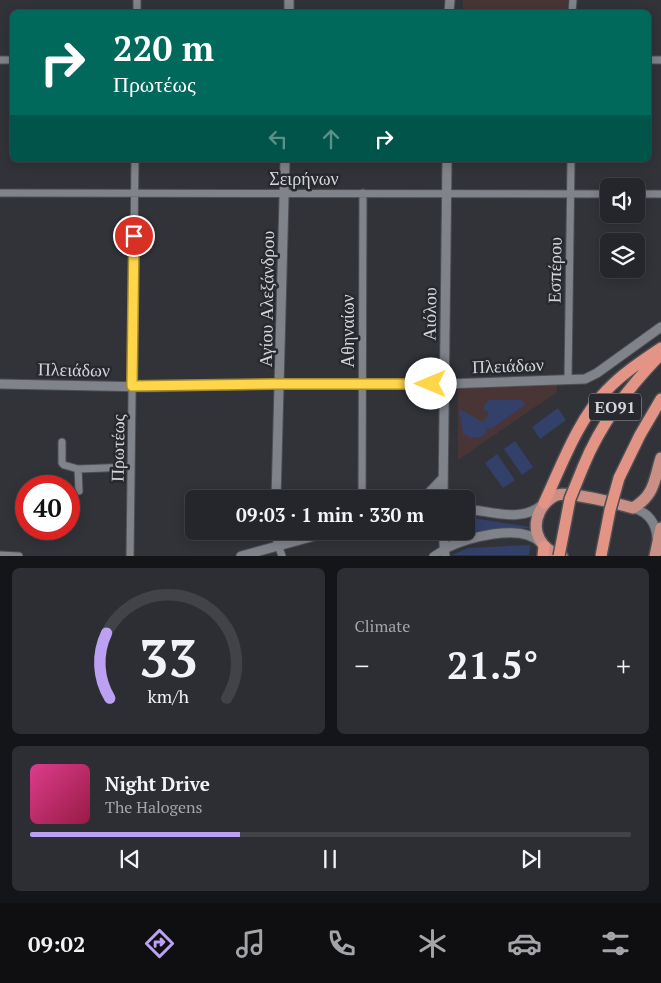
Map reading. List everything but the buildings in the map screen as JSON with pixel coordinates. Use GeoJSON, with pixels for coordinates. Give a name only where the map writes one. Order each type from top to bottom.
{"type":"FeatureCollection","features":[{"type":"Feature","properties":{"kind":"highway"},"geometry":{"type":"LineString","coordinates":[[544,503],[593,406],[621,376],[661,348]]}},
{"type":"Feature","properties":{"kind":"highway","name":"ΕΟ91"},"geometry":{"type":"LineString","coordinates":[[560,555],[570,499],[593,442],[611,413],[630,388],[661,354]]}},
{"type":"Feature","properties":{"kind":"highway","name":"ΕΟ91"},"geometry":{"type":"LineString","coordinates":[[601,556],[610,510],[619,478],[640,435],[661,399]]}},
{"type":"Feature","properties":{"kind":"main road"},"geometry":{"type":"LineString","coordinates":[[560,555],[543,551],[537,533],[535,525],[544,503],[561,494],[633,508],[644,502],[650,492],[661,458]]}},
{"type":"Feature","properties":{"kind":"main road"},"geometry":{"type":"LineString","coordinates":[[653,556],[661,528]]}},
{"type":"Feature","properties":{"kind":"street","name":"Πρωτέως"},"geometry":{"type":"LineString","coordinates":[[130,556],[135,162]]}},
{"type":"Feature","properties":{"kind":"street","name":"Αγίου Αλεξάνδρου"},"geometry":{"type":"LineString","coordinates":[[276,490],[281,384],[285,162]]}},
{"type":"Feature","properties":{"kind":"street","name":"Αιόλου"},"geometry":{"type":"LineString","coordinates":[[443,490],[447,162]]}},
{"type":"Feature","properties":{"kind":"street","name":"Εσπέρου"},"geometry":{"type":"LineString","coordinates":[[568,380],[571,162]]}},
{"type":"Feature","properties":{"kind":"street","name":"Σειρήνων"},"geometry":{"type":"LineString","coordinates":[[0,193],[600,194]]}},
{"type":"Feature","properties":{"kind":"street","name":"Αθηναίων"},"geometry":{"type":"LineString","coordinates":[[362,193],[362,490]]}},
{"type":"Feature","properties":{"kind":"street"},"geometry":{"type":"LineString","coordinates":[[645,194],[661,194]]}},
{"type":"Feature","properties":{"kind":"street","name":"Πλειάδων"},"geometry":{"type":"LineString","coordinates":[[0,384],[132,386],[444,384],[585,379],[597,373],[661,327]]}},
{"type":"Feature","properties":{"kind":"street"},"geometry":{"type":"LineString","coordinates":[[62,442],[62,463],[64,465],[78,468],[131,467]]}},
{"type":"Feature","properties":{"kind":"street"},"geometry":{"type":"LineString","coordinates":[[78,468],[78,475]]}},
{"type":"Feature","properties":{"kind":"street"},"geometry":{"type":"LineString","coordinates":[[432,490],[443,478]]}},
{"type":"Feature","properties":{"kind":"street"},"geometry":{"type":"LineString","coordinates":[[475,510],[513,515],[533,512],[544,503]]}},
{"type":"Feature","properties":{"kind":"street"},"geometry":{"type":"LineString","coordinates":[[633,508],[644,512],[653,522],[656,530],[657,544]]}},
{"type":"Feature","properties":{"kind":"street"},"geometry":{"type":"LineString","coordinates":[[433,556],[444,552],[459,542],[488,535],[522,534],[534,537],[543,551]]}},
{"type":"Feature","properties":{"kind":"street"},"geometry":{"type":"LineString","coordinates":[[241,556],[273,540]]}},
{"type":"Feature","properties":{"kind":"street"},"geometry":{"type":"LineString","coordinates":[[278,540],[282,556]]}},
{"type":"Feature","properties":{"kind":"street"},"geometry":{"type":"LineString","coordinates":[[450,540],[459,542]]}},
{"type":"Feature","properties":{"kind":"street"},"geometry":{"type":"LineString","coordinates":[[0,555],[19,556]]}},
{"type":"Feature","properties":{"kind":"shaded area"},"geometry":{"type":"Polygon","coordinates":[[[463,0],[568,0],[568,10],[463,10],[463,0]]]}},
{"type":"Feature","properties":{"kind":"shaded area"},"geometry":{"type":"Polygon","coordinates":[[[557,384],[557,392],[458,460],[458,387],[557,384]]]}},
{"type":"Feature","properties":{"kind":"shaded area"},"geometry":{"type":"Polygon","coordinates":[[[489,400],[522,400],[525,405],[491,429],[488,428],[486,433],[479,438],[472,438],[463,434],[459,409],[483,422],[488,415],[488,411],[484,410],[484,405],[489,400]]]}},
{"type":"Feature","properties":{"kind":"shaded area"},"geometry":{"type":"Polygon","coordinates":[[[558,408],[566,420],[540,439],[532,427],[558,408]]]}},
{"type":"Feature","properties":{"kind":"shaded area"},"geometry":{"type":"Polygon","coordinates":[[[515,441],[533,467],[522,475],[504,449],[515,441]]]}},
{"type":"Feature","properties":{"kind":"shaded area"},"geometry":{"type":"Polygon","coordinates":[[[497,454],[515,480],[503,488],[485,463],[497,454]]]}},
{"type":"Feature","properties":{"kind":"shaded area"},"geometry":{"type":"Polygon","coordinates":[[[475,518],[536,528],[494,529],[476,531],[475,518]]]}},
{"type":"Feature","properties":{"kind":"shaded area"},"geometry":{"type":"Polygon","coordinates":[[[530,545],[529,555],[452,555],[468,548],[530,545]]]}},
{"type":"Feature","properties":{"kind":"route"},"geometry":{"type":"LineString","coordinates":[[134,236],[132,386],[431,384]]}}]}
